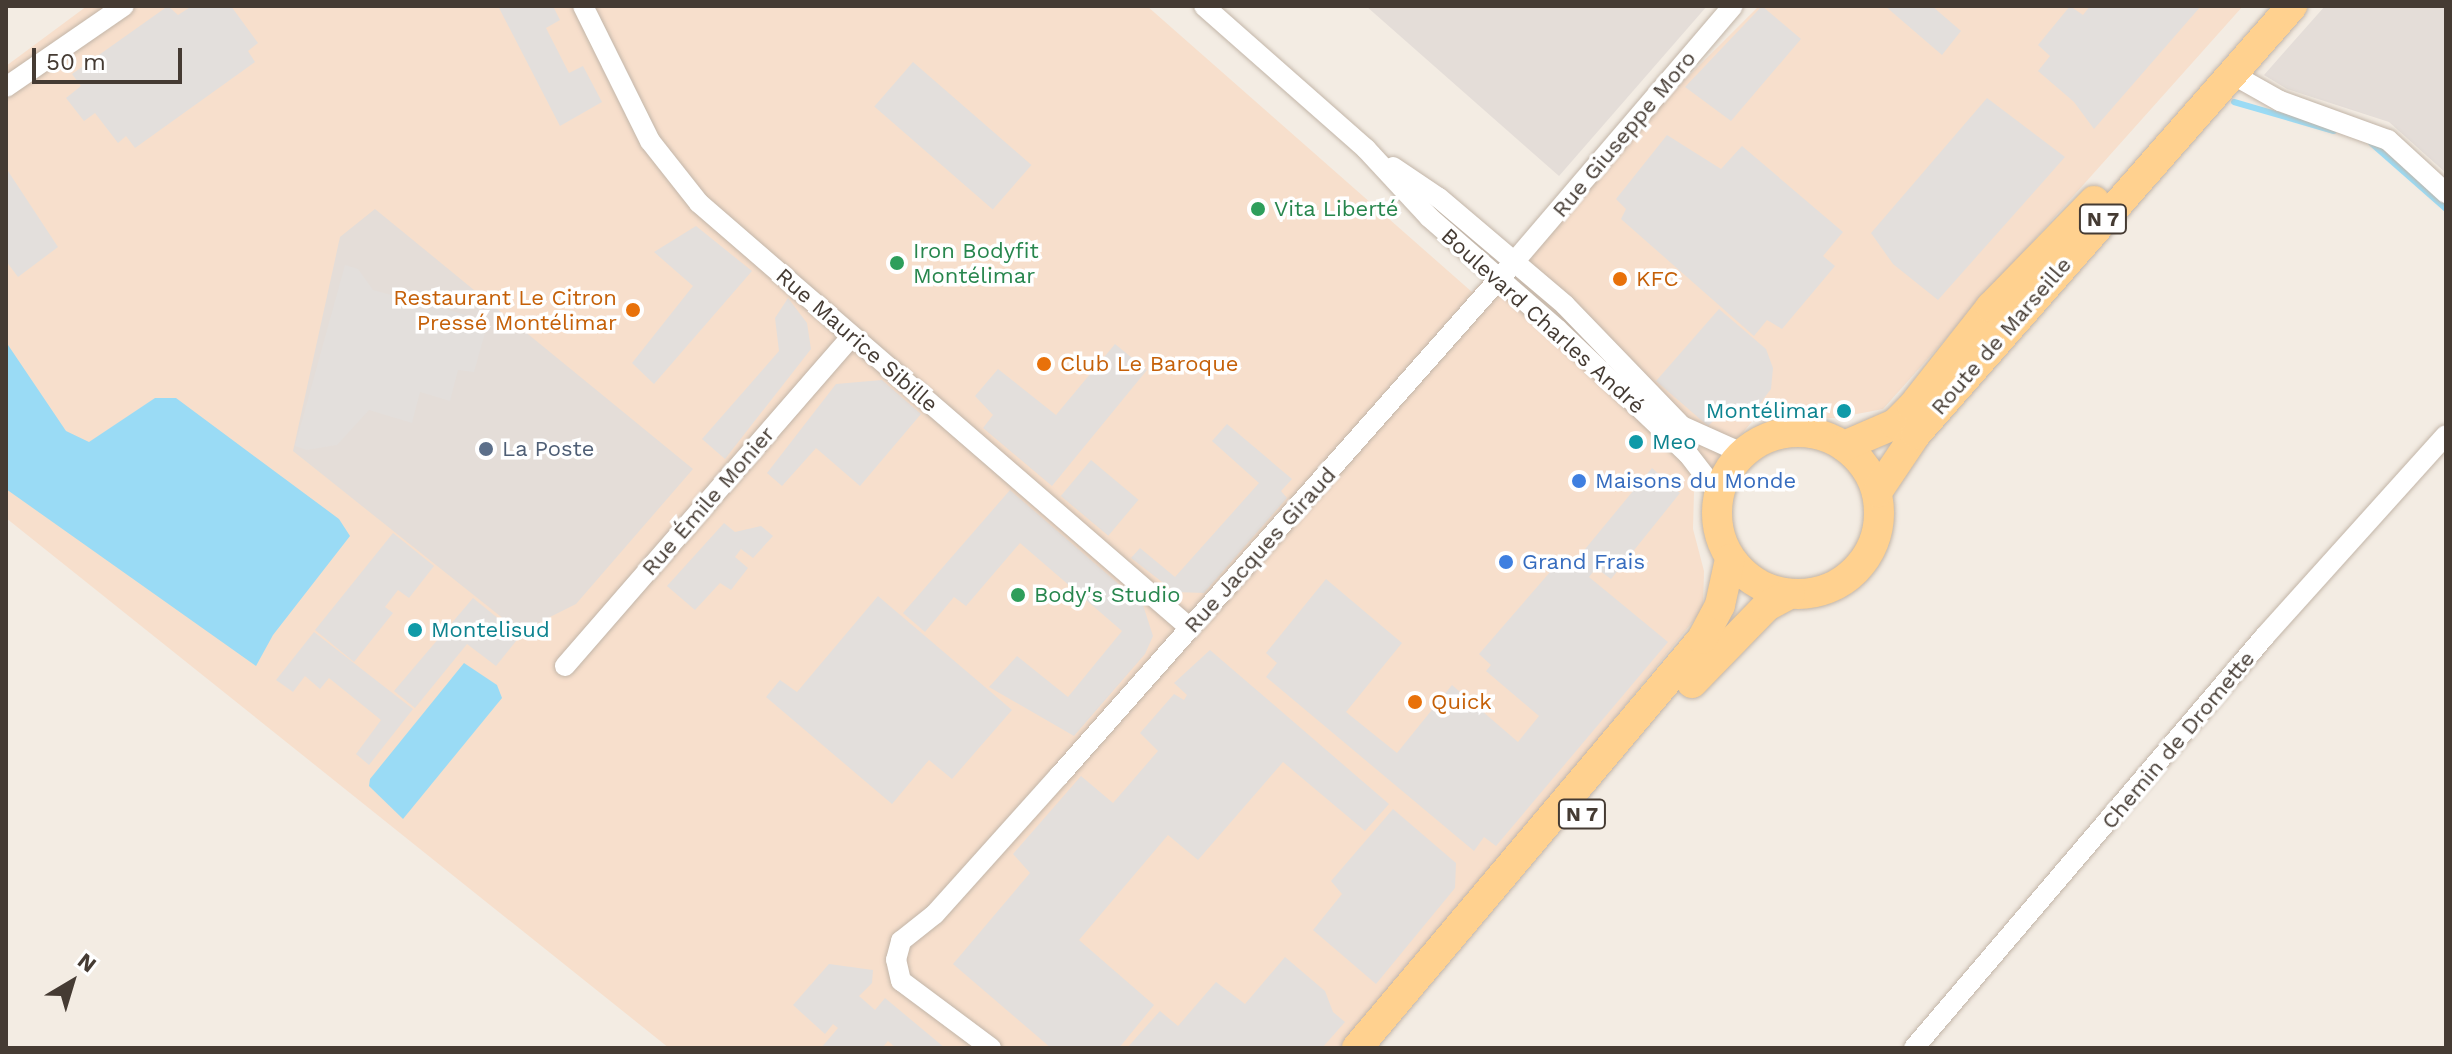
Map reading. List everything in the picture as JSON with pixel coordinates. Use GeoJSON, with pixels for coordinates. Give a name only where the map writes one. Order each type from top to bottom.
{"type":"FeatureCollection","features":[{"type":"Feature","properties":{"kind":"main road","name":"Route de Marseille"},"geometry":{"type":"LineString","coordinates":[[1844,446],[1895,424],[1913,406],[1991,307],[2114,181],[2269,6]]}},
{"type":"Feature","properties":{"kind":"main road","name":"Route de Marseille"},"geometry":{"type":"LineString","coordinates":[[1877,492],[1916,434],[2292,6]]}},
{"type":"Feature","properties":{"kind":"main road"},"geometry":{"type":"LineString","coordinates":[[1789,431],[1818,434],[1844,446],[1859,459],[1877,492],[1874,543],[1855,571],[1827,589],[1790,594],[1767,589],[1730,559],[1717,529],[1718,493],[1742,453],[1789,431]]}},
{"type":"Feature","properties":{"kind":"main road","name":"N 7"},"geometry":{"type":"LineString","coordinates":[[1357,1048],[1702,639],[1720,605],[1730,559]]}},
{"type":"Feature","properties":{"kind":"main road","name":"N 7"},"geometry":{"type":"LineString","coordinates":[[1385,1048],[1720,650],[1767,606],[1790,594]]}},
{"type":"Feature","properties":{"kind":"street"},"geometry":{"type":"LineString","coordinates":[[6,87],[124,6]]}},
{"type":"Feature","properties":{"kind":"street","name":"Rue Maurice Sibille"},"geometry":{"type":"LineString","coordinates":[[583,6],[650,141],[676,179],[852,336],[1190,628]]}},
{"type":"Feature","properties":{"kind":"street","name":"Boulevard Charles André"},"geometry":{"type":"LineString","coordinates":[[1204,6],[1366,149],[1429,217],[1565,305],[1682,426],[1742,453]]}},
{"type":"Feature","properties":{"kind":"street","name":"Rue Giuseppe Moro"},"geometry":{"type":"LineString","coordinates":[[1508,270],[1733,6]]}},
{"type":"Feature","properties":{"kind":"street"},"geometry":{"type":"LineString","coordinates":[[2232,74],[2280,101],[2388,140],[2446,193]]}},
{"type":"Feature","properties":{"kind":"street","name":"Boulevard Charles André"},"geometry":{"type":"LineString","coordinates":[[1366,149],[1439,198],[1688,454],[1718,493]]}},
{"type":"Feature","properties":{"kind":"street","name":"Rue Jacques Giraud"},"geometry":{"type":"LineString","coordinates":[[991,1048],[901,981],[896,960],[901,941],[935,914],[1508,270]]}},
{"type":"Feature","properties":{"kind":"street","name":"Rue Émile Monier"},"geometry":{"type":"LineString","coordinates":[[565,666],[852,336]]}},
{"type":"Feature","properties":{"kind":"street","name":"Chemin de Dromette"},"geometry":{"type":"LineString","coordinates":[[1914,1048],[2265,636],[2446,435]]}},
{"type":"Feature","properties":{"kind":"shaded area"},"geometry":{"type":"Polygon","coordinates":[[[87,6],[1147,6],[1472,292],[1759,6],[2243,6],[1883,409],[1836,418],[1755,418],[1694,492],[1693,529],[1704,571],[1703,609],[1487,877],[1339,1048],[669,1048],[6,518],[6,66],[87,6]]]}},
{"type":"Feature","properties":{"kind":"shaded area"},"geometry":{"type":"Polygon","coordinates":[[[168,6],[178,15],[192,6],[231,6],[258,43],[248,51],[255,62],[135,148],[126,136],[118,143],[95,113],[84,121],[66,98],[81,86],[72,74],[168,6]]]}},
{"type":"Feature","properties":{"kind":"shaded area"},"geometry":{"type":"Polygon","coordinates":[[[498,6],[553,6],[560,20],[546,28],[569,73],[583,66],[602,102],[560,126],[498,6]]]}},
{"type":"Feature","properties":{"kind":"shaded area"},"geometry":{"type":"Polygon","coordinates":[[[1366,6],[1707,6],[1559,176],[1366,6]]]}},
{"type":"Feature","properties":{"kind":"shaded area"},"geometry":{"type":"Polygon","coordinates":[[[1762,6],[1801,39],[1731,121],[1685,87],[1762,6]]]}},
{"type":"Feature","properties":{"kind":"shaded area"},"geometry":{"type":"Polygon","coordinates":[[[1885,6],[1932,6],[1961,31],[1942,55],[1885,6]]]}},
{"type":"Feature","properties":{"kind":"shaded area"},"geometry":{"type":"Polygon","coordinates":[[[2070,6],[2083,15],[2090,6],[2201,6],[2094,129],[2074,102],[2038,71],[2050,56],[2038,45],[2070,6]]]}},
{"type":"Feature","properties":{"kind":"shaded area"},"geometry":{"type":"Polygon","coordinates":[[[2325,6],[2446,6],[2446,173],[2389,122],[2287,89],[2264,75],[2325,6]]]}},
{"type":"Feature","properties":{"kind":"shaded area"},"geometry":{"type":"Polygon","coordinates":[[[913,62],[1031,165],[993,210],[874,107],[913,62]]]}},
{"type":"Feature","properties":{"kind":"shaded area"},"geometry":{"type":"Polygon","coordinates":[[[1987,98],[2065,157],[1938,300],[1893,264],[1871,233],[1987,98]]]}},
{"type":"Feature","properties":{"kind":"shaded area"},"geometry":{"type":"Polygon","coordinates":[[[1667,135],[1721,169],[1742,146],[1843,232],[1823,256],[1835,266],[1782,329],[1767,320],[1754,336],[1621,219],[1626,209],[1616,199],[1667,135]]]}},
{"type":"Feature","properties":{"kind":"shaded area"},"geometry":{"type":"Polygon","coordinates":[[[6,168],[58,247],[18,277],[6,261],[6,168]]]}},
{"type":"Feature","properties":{"kind":"shaded area"},"geometry":{"type":"Polygon","coordinates":[[[375,209],[693,469],[576,604],[520,632],[293,451],[340,237],[375,209]]]}},
{"type":"Feature","properties":{"kind":"shaded area"},"geometry":{"type":"Polygon","coordinates":[[[696,226],[752,271],[654,384],[632,363],[693,286],[654,252],[696,226]]]}},
{"type":"Feature","properties":{"kind":"shaded area"},"geometry":{"type":"Polygon","coordinates":[[[345,265],[358,269],[373,290],[406,299],[441,299],[439,307],[488,322],[474,372],[458,370],[450,401],[420,392],[412,423],[369,410],[337,445],[307,450],[295,446],[345,265]]]}},
{"type":"Feature","properties":{"kind":"shaded area"},"geometry":{"type":"Polygon","coordinates":[[[788,298],[807,323],[811,349],[725,459],[702,439],[779,351],[775,318],[788,298]]]}},
{"type":"Feature","properties":{"kind":"shaded area"},"geometry":{"type":"Polygon","coordinates":[[[1719,309],[1766,349],[1773,368],[1771,389],[1749,418],[1736,421],[1719,415],[1708,426],[1656,381],[1719,309]]]}},
{"type":"Feature","properties":{"kind":"shaded area"},"geometry":{"type":"Polygon","coordinates":[[[1115,344],[1147,370],[1052,486],[983,428],[993,415],[975,396],[998,369],[1056,415],[1115,344]]]}},
{"type":"Feature","properties":{"kind":"shaded area"},"geometry":{"type":"Polygon","coordinates":[[[882,380],[921,414],[860,486],[816,448],[782,486],[767,473],[836,384],[882,380]]]}},
{"type":"Feature","properties":{"kind":"shaded area"},"geometry":{"type":"Polygon","coordinates":[[[1227,424],[1292,479],[1281,491],[1287,498],[1204,593],[1175,592],[1131,558],[1140,548],[1175,577],[1259,483],[1212,441],[1227,424]]]}},
{"type":"Feature","properties":{"kind":"shaded area"},"geometry":{"type":"Polygon","coordinates":[[[1091,460],[1138,500],[1108,536],[1061,496],[1091,460]]]}},
{"type":"Feature","properties":{"kind":"shaded area"},"geometry":{"type":"Polygon","coordinates":[[[1652,468],[1680,493],[1611,579],[1596,568],[1589,577],[1668,642],[1496,846],[1484,837],[1474,851],[1266,677],[1277,663],[1266,653],[1326,579],[1402,643],[1346,712],[1397,753],[1452,685],[1518,742],[1539,716],[1486,671],[1491,665],[1479,654],[1557,564],[1567,571],[1652,468]]]}},
{"type":"Feature","properties":{"kind":"shaded area"},"geometry":{"type":"Polygon","coordinates":[[[1010,490],[1143,605],[1153,636],[1145,654],[1074,736],[989,687],[1017,656],[1068,697],[1122,631],[1020,543],[966,606],[954,597],[925,632],[903,613],[1010,490]]]}},
{"type":"Feature","properties":{"kind":"shaded area"},"geometry":{"type":"Polygon","coordinates":[[[724,523],[735,532],[761,526],[773,536],[753,558],[741,549],[735,557],[748,568],[731,590],[720,583],[695,610],[667,586],[724,523]]]}},
{"type":"Feature","properties":{"kind":"shaded area"},"geometry":{"type":"Polygon","coordinates":[[[393,533],[434,566],[409,598],[398,590],[385,607],[393,613],[354,662],[315,630],[393,533]]]}},
{"type":"Feature","properties":{"kind":"shaded area"},"geometry":{"type":"Polygon","coordinates":[[[878,596],[1012,710],[952,779],[929,760],[892,804],[766,697],[780,680],[797,692],[878,596]]]}},
{"type":"Feature","properties":{"kind":"shaded area"},"geometry":{"type":"Polygon","coordinates":[[[473,598],[520,636],[496,666],[467,644],[415,708],[394,691],[473,598]]]}},
{"type":"Feature","properties":{"kind":"shaded area"},"geometry":{"type":"Polygon","coordinates":[[[314,632],[413,709],[369,765],[356,754],[381,720],[329,678],[320,689],[305,676],[293,692],[276,680],[314,632]]]}},
{"type":"Feature","properties":{"kind":"shaded area"},"geometry":{"type":"Polygon","coordinates":[[[1210,650],[1389,804],[1365,831],[1283,762],[1198,860],[1168,835],[1079,940],[1154,1005],[1119,1048],[1051,1048],[953,964],[1030,873],[1013,854],[1081,776],[1113,803],[1158,751],[1140,733],[1174,694],[1184,700],[1187,695],[1174,683],[1210,650]]]}},
{"type":"Feature","properties":{"kind":"shaded area"},"geometry":{"type":"Polygon","coordinates":[[[1393,809],[1456,863],[1455,888],[1376,984],[1313,930],[1342,894],[1331,881],[1393,809]]]}},
{"type":"Feature","properties":{"kind":"shaded area"},"geometry":{"type":"Polygon","coordinates":[[[1285,957],[1325,991],[1333,1012],[1345,1022],[1322,1048],[1127,1048],[1160,1011],[1178,1026],[1216,982],[1245,1004],[1285,957]]]}},
{"type":"Feature","properties":{"kind":"shaded area"},"geometry":{"type":"Polygon","coordinates":[[[829,964],[873,970],[872,983],[859,996],[875,1010],[885,998],[945,1048],[896,1048],[888,1041],[882,1048],[821,1048],[838,1028],[833,1024],[825,1034],[793,1005],[829,964]]]}},
{"type":"Feature","properties":{"kind":"water"},"geometry":{"type":"Polygon","coordinates":[[[6,342],[66,431],[89,442],[155,398],[176,398],[339,519],[350,536],[273,635],[256,666],[6,489],[6,342]]]}},
{"type":"Feature","properties":{"kind":"water"},"geometry":{"type":"Polygon","coordinates":[[[464,663],[497,685],[502,698],[403,819],[369,786],[370,779],[464,663]]]}},
{"type":"Feature","properties":{"kind":"waterway"},"geometry":{"type":"LineString","coordinates":[[2234,102],[2334,131]]}},
{"type":"Feature","properties":{"kind":"waterway"},"geometry":{"type":"LineString","coordinates":[[2371,143],[2446,209]]}},
{"type":"Feature","properties":{"kind":"place","name":"Vita Liberté"},"geometry":{"type":"Point","coordinates":[1258,209]}},
{"type":"Feature","properties":{"kind":"place","name":"Iron Bodyfit Montélimar"},"geometry":{"type":"Point","coordinates":[897,263]}},
{"type":"Feature","properties":{"kind":"place","name":"KFC"},"geometry":{"type":"Point","coordinates":[1620,279]}},
{"type":"Feature","properties":{"kind":"place","name":"Restaurant Le Citron Pressé Montélimar"},"geometry":{"type":"Point","coordinates":[633,310]}},
{"type":"Feature","properties":{"kind":"place","name":"Club Le Baroque"},"geometry":{"type":"Point","coordinates":[1044,364]}},
{"type":"Feature","properties":{"kind":"place","name":"Montélimar"},"geometry":{"type":"Point","coordinates":[1844,411]}},
{"type":"Feature","properties":{"kind":"place","name":"Meo"},"geometry":{"type":"Point","coordinates":[1636,442]}},
{"type":"Feature","properties":{"kind":"place","name":"La Poste"},"geometry":{"type":"Point","coordinates":[486,449]}},
{"type":"Feature","properties":{"kind":"place","name":"Maisons du Monde"},"geometry":{"type":"Point","coordinates":[1579,481]}},
{"type":"Feature","properties":{"kind":"place","name":"Grand Frais"},"geometry":{"type":"Point","coordinates":[1506,562]}},
{"type":"Feature","properties":{"kind":"place","name":"Body's Studio"},"geometry":{"type":"Point","coordinates":[1018,595]}},
{"type":"Feature","properties":{"kind":"place","name":"Montelisud"},"geometry":{"type":"Point","coordinates":[415,630]}},
{"type":"Feature","properties":{"kind":"place","name":"Quick"},"geometry":{"type":"Point","coordinates":[1415,702]}}]}
